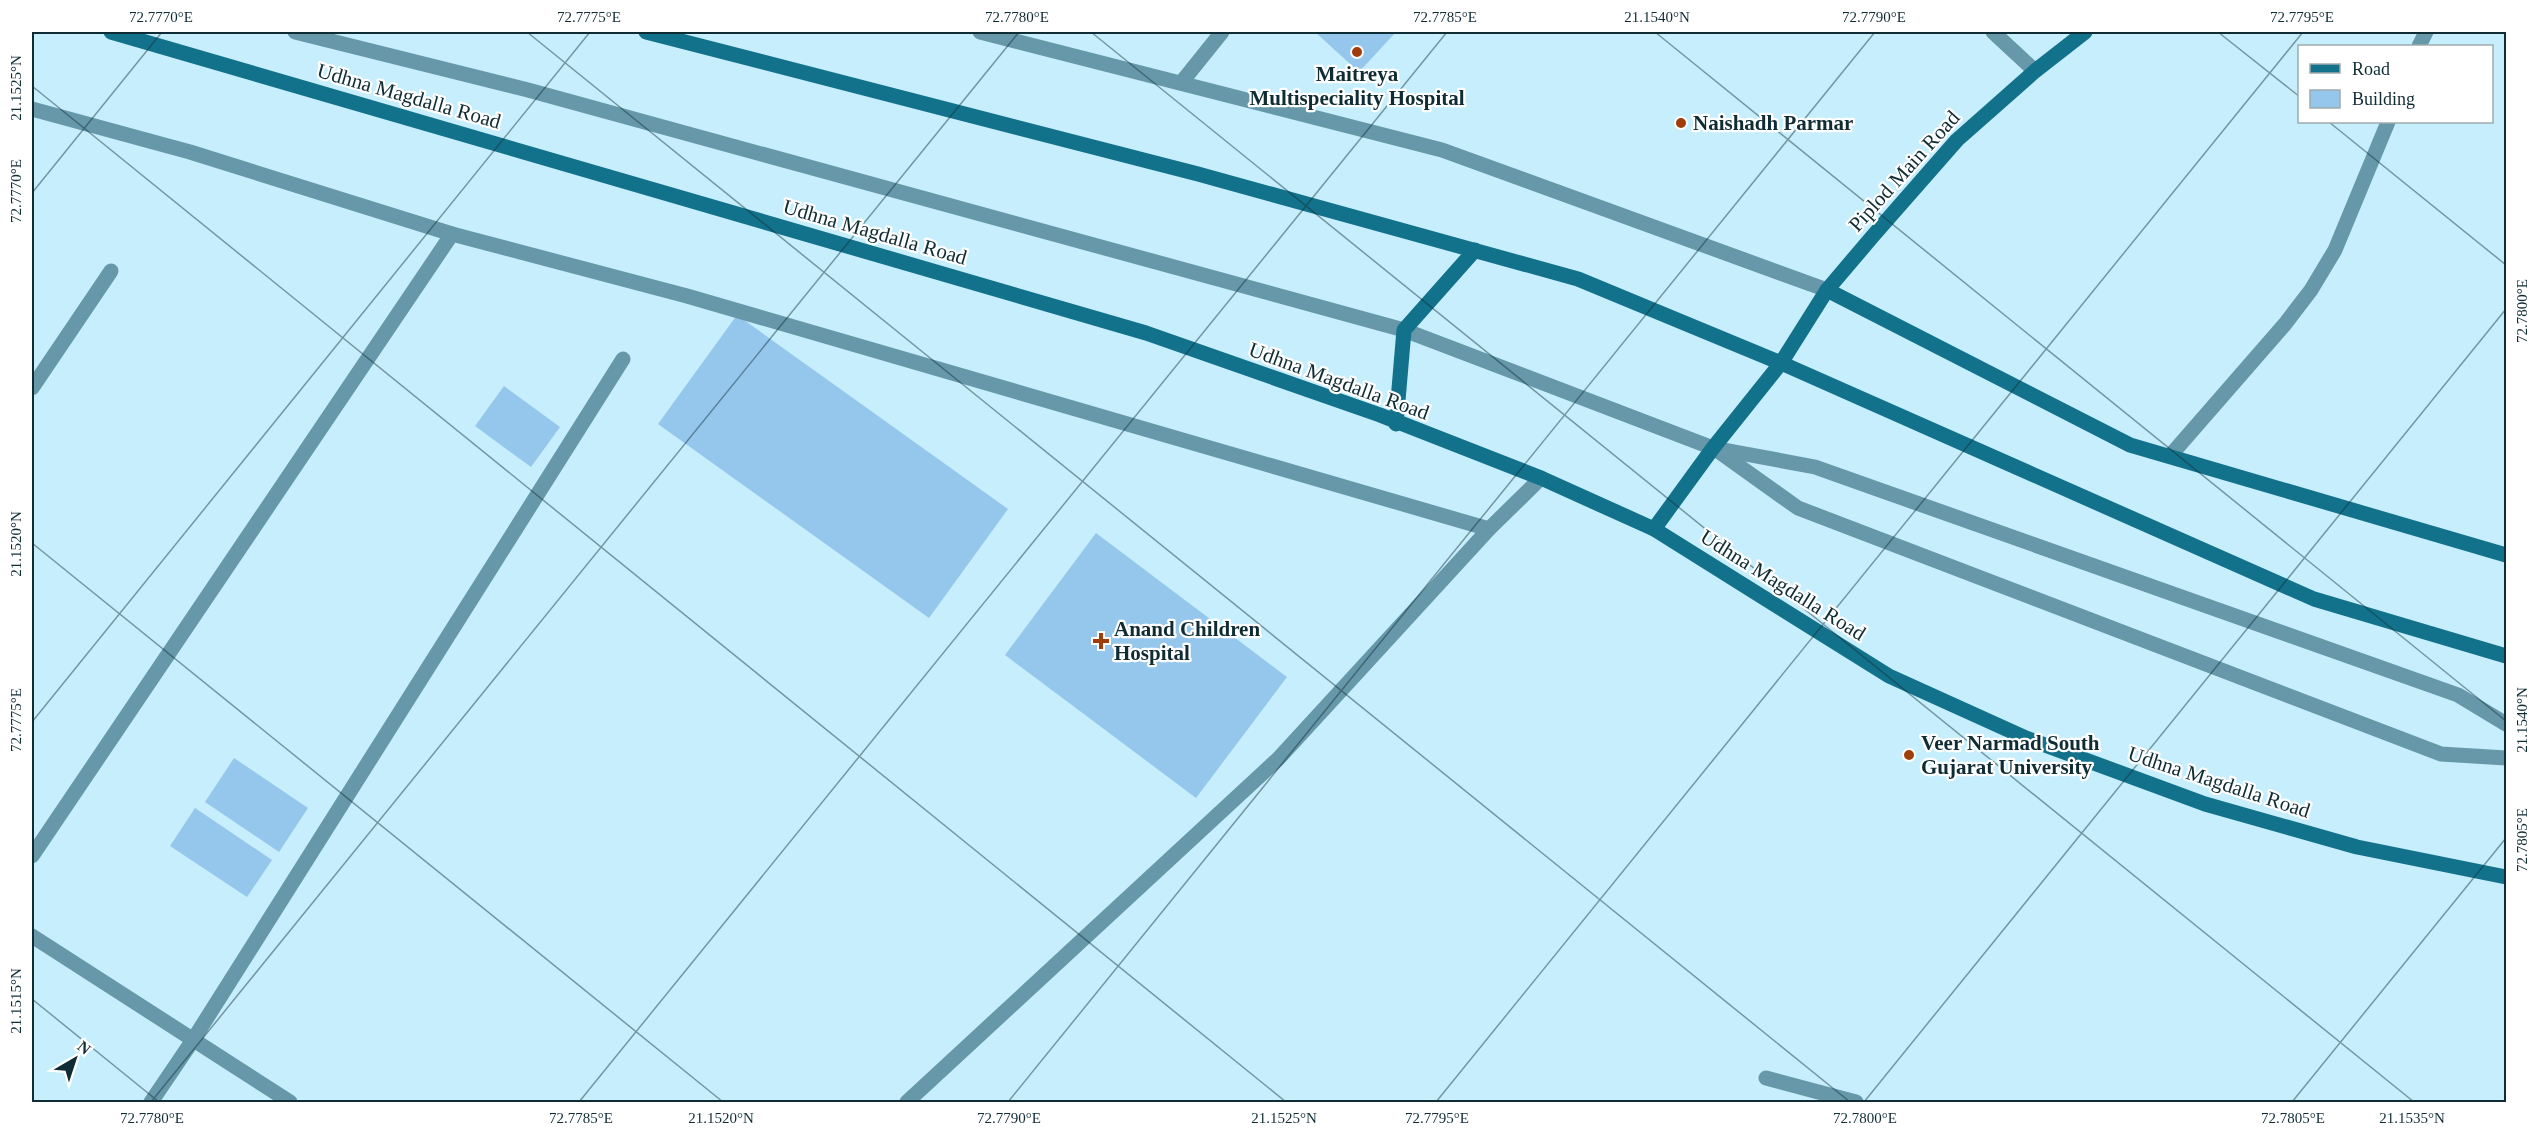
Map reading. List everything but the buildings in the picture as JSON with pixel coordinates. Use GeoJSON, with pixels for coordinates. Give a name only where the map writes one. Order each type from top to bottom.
{"type":"FeatureCollection","features":[{"type":"Feature","properties":{"kind":"main road","name":"Udhna Magdalla Road"},"geometry":{"type":"LineString","coordinates":[[111,32],[1146,333],[1380,415],[1396,424],[1541,478],[1654,530],[1889,676],[2026,738],[2215,807],[2357,847],[2506,877]]}},
{"type":"Feature","properties":{"kind":"main road"},"geometry":{"type":"LineString","coordinates":[[646,32],[1198,174],[1578,279],[1781,363],[2314,599],[2506,656]]}},
{"type":"Feature","properties":{"kind":"main road","name":"Piplod Main Road"},"geometry":{"type":"LineString","coordinates":[[1654,530],[1713,448],[1781,363],[1827,290],[1957,140],[2035,71],[2085,32]]}},
{"type":"Feature","properties":{"kind":"main road"},"geometry":{"type":"LineString","coordinates":[[1396,424],[1404,330],[1475,250]]}},
{"type":"Feature","properties":{"kind":"main road"},"geometry":{"type":"LineString","coordinates":[[1827,290],[2130,445],[2506,555]]}},
{"type":"Feature","properties":{"kind":"street"},"geometry":{"type":"LineString","coordinates":[[295,32],[528,90],[1404,330],[1713,448],[1827,471],[2458,695],[2506,724]]}},
{"type":"Feature","properties":{"kind":"street"},"geometry":{"type":"LineString","coordinates":[[980,32],[997,34],[1442,150],[1827,290]]}},
{"type":"Feature","properties":{"kind":"street"},"geometry":{"type":"LineString","coordinates":[[1181,83],[1222,32]]}},
{"type":"Feature","properties":{"kind":"street"},"geometry":{"type":"LineString","coordinates":[[1993,32],[2035,71]]}},
{"type":"Feature","properties":{"kind":"street"},"geometry":{"type":"LineString","coordinates":[[32,109],[190,152],[452,234],[687,296],[1490,529]]}},
{"type":"Feature","properties":{"kind":"street"},"geometry":{"type":"LineString","coordinates":[[2170,456],[2285,324],[2311,290],[2336,250],[2388,123]]}},
{"type":"Feature","properties":{"kind":"street"},"geometry":{"type":"LineString","coordinates":[[32,856],[452,234]]}},
{"type":"Feature","properties":{"kind":"street"},"geometry":{"type":"LineString","coordinates":[[32,388],[111,271]]}},
{"type":"Feature","properties":{"kind":"street"},"geometry":{"type":"LineString","coordinates":[[151,1102],[193,1040],[624,358]]}},
{"type":"Feature","properties":{"kind":"street"},"geometry":{"type":"LineString","coordinates":[[1713,448],[1798,508],[2441,754],[2506,758]]}},
{"type":"Feature","properties":{"kind":"street"},"geometry":{"type":"LineString","coordinates":[[906,1102],[1278,759],[1490,529],[1541,478]]}},
{"type":"Feature","properties":{"kind":"street"},"geometry":{"type":"LineString","coordinates":[[32,936],[290,1102]]}},
{"type":"Feature","properties":{"kind":"street"},"geometry":{"type":"LineString","coordinates":[[1766,1078],[1856,1102]]}},
{"type":"Feature","properties":{"kind":"place","name":"Maitreya Multispeciality Hospital"},"geometry":{"type":"Point","coordinates":[1357,52]}},
{"type":"Feature","properties":{"kind":"place","name":"Naishadh Parmar"},"geometry":{"type":"Point","coordinates":[1681,123]}},
{"type":"Feature","properties":{"kind":"place","name":"Anand Children Hospital"},"geometry":{"type":"Point","coordinates":[1101,641]}},
{"type":"Feature","properties":{"kind":"place","name":"Veer Narmad South Gujarat University"},"geometry":{"type":"Point","coordinates":[1909,755]}}]}
